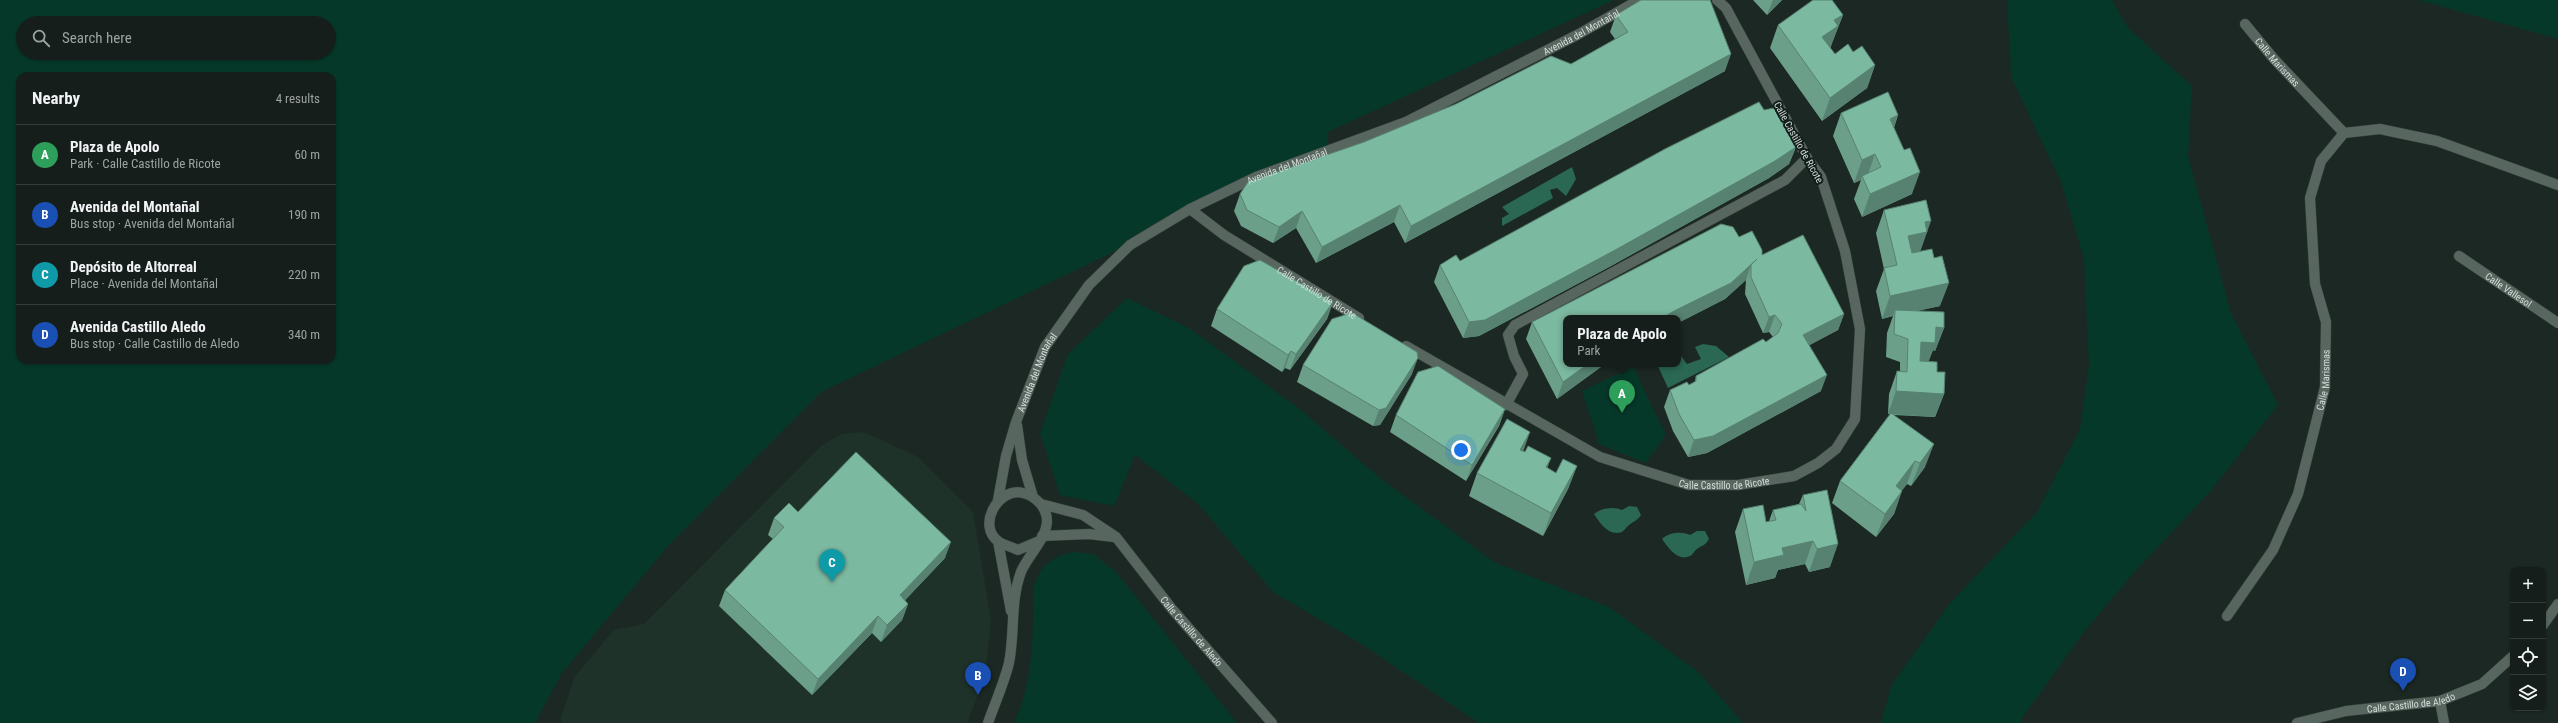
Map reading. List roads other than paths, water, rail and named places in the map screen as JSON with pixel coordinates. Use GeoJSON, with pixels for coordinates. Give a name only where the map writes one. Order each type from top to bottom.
{"type":"FeatureCollection","features":[{"type":"Feature","properties":{"kind":"street","name":"Avenida del Montañal"},"geometry":{"type":"LineString","coordinates":[[998,500],[1006,456],[1016,422],[1045,347],[1089,285],[1130,245],[1190,209],[1256,177],[1406,122],[1577,34],[1639,0]]}},
{"type":"Feature","properties":{"kind":"street","name":"Calle Castillo de Ricote"},"geometry":{"type":"LineString","coordinates":[[1398,341],[1506,405],[1600,458],[1689,485],[1738,485],[1794,476],[1818,463],[1836,449],[1855,419],[1860,329],[1845,251],[1821,177],[1807,158],[1726,8],[1717,0]]}},
{"type":"Feature","properties":{"kind":"street","name":"Calle Marismas"},"geometry":{"type":"LineString","coordinates":[[2227,616],[2273,550],[2298,494],[2325,387],[2326,322],[2315,284],[2310,198],[2321,161],[2344,133],[2274,59],[2246,24]]}},
{"type":"Feature","properties":{"kind":"street"},"geometry":{"type":"LineString","coordinates":[[2344,133],[2380,129],[2437,140],[2558,185]]}},
{"type":"Feature","properties":{"kind":"street"},"geometry":{"type":"LineString","coordinates":[[1506,405],[1523,374],[1514,356],[1508,335],[1515,324],[1785,180],[1807,158]]}},
{"type":"Feature","properties":{"kind":"street","name":"Calle Castillo de Ricote"},"geometry":{"type":"LineString","coordinates":[[1190,209],[1224,235],[1365,321]]}},
{"type":"Feature","properties":{"kind":"street","name":"Calle Vallesol"},"geometry":{"type":"LineString","coordinates":[[2459,256],[2558,322]]}},
{"type":"Feature","properties":{"kind":"street","name":"Avenida del Montañal"},"geometry":{"type":"LineString","coordinates":[[1016,422],[1022,460],[1037,500]]}},
{"type":"Feature","properties":{"kind":"street"},"geometry":{"type":"LineString","coordinates":[[988,723],[1009,662],[1012,614],[1021,572],[1041,539],[1047,520],[1037,500],[1022,492],[1009,494],[998,500],[990,513],[990,528],[998,541],[1012,614]]}},
{"type":"Feature","properties":{"kind":"street","name":"Calle Castillo de Aledo"},"geometry":{"type":"LineString","coordinates":[[1037,500],[1083,515],[1116,537],[1172,608],[1272,723]]}},
{"type":"Feature","properties":{"kind":"street"},"geometry":{"type":"LineString","coordinates":[[998,541],[1018,550],[1041,539],[1089,534],[1116,537]]}},
{"type":"Feature","properties":{"kind":"street"},"geometry":{"type":"LineString","coordinates":[[2546,621],[2558,604]]}},
{"type":"Feature","properties":{"kind":"street","name":"Calle Castillo de Aledo"},"geometry":{"type":"LineString","coordinates":[[2297,723],[2346,711],[2440,701],[2482,684],[2510,659]]}},
{"type":"Feature","properties":{"kind":"street"},"geometry":{"type":"LineString","coordinates":[[2440,701],[2444,723]]}},
{"type":"Feature","properties":{"kind":"place","name":"Plaza de Apolo"},"geometry":{"type":"Point","coordinates":[1622,413]}},
{"type":"Feature","properties":{"kind":"place","name":"Depósito de Altorreal"},"geometry":{"type":"Point","coordinates":[832,582]}},
{"type":"Feature","properties":{"kind":"place","name":"Avenida Castillo Aledo"},"geometry":{"type":"Point","coordinates":[2403,691]}},
{"type":"Feature","properties":{"kind":"place","name":"Avenida del Montañal"},"geometry":{"type":"Point","coordinates":[978,695]}}]}
